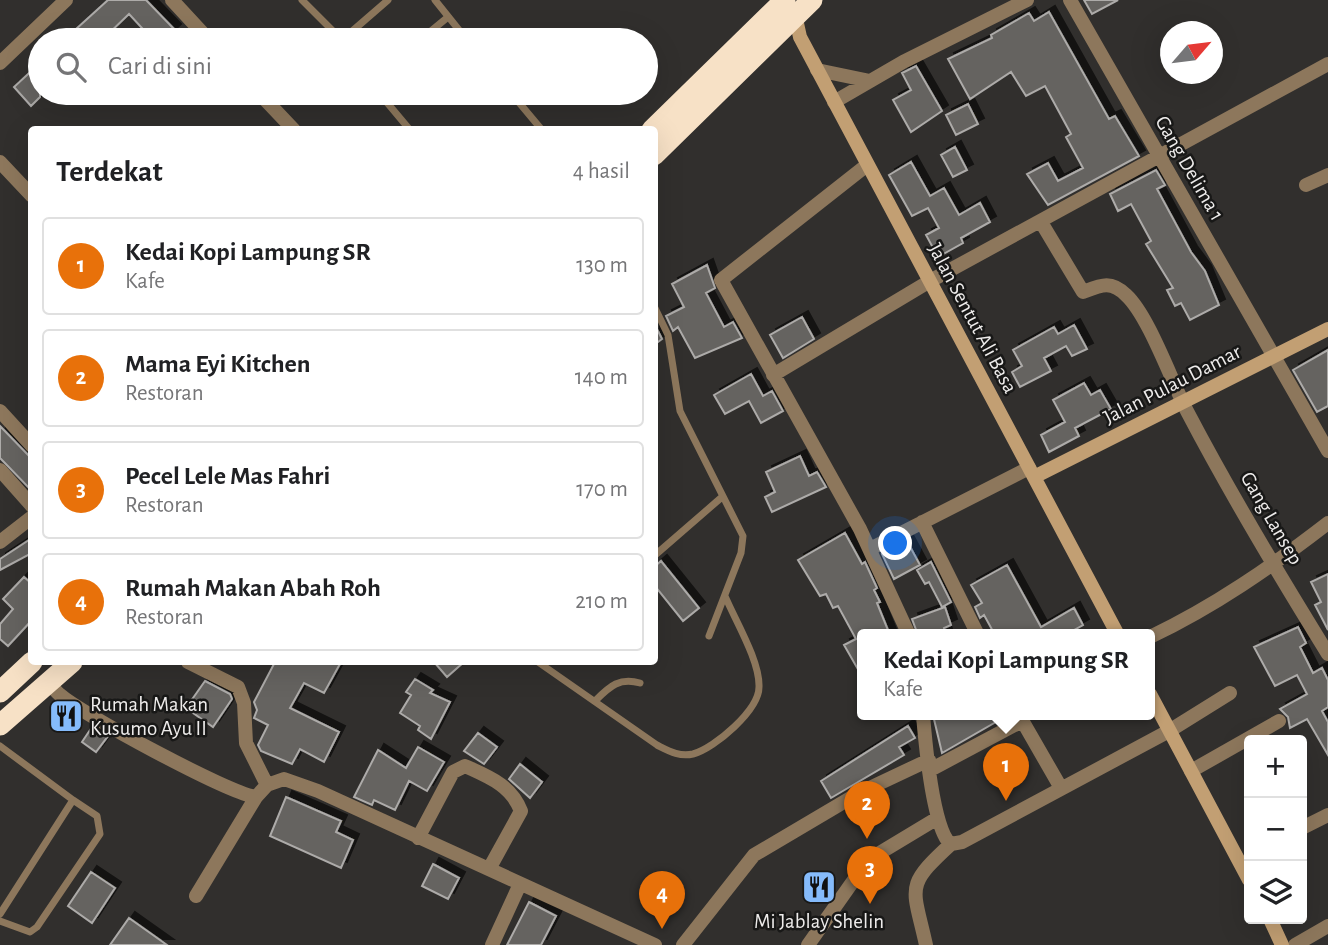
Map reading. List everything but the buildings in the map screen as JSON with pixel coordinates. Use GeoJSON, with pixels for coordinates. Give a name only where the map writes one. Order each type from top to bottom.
{"type":"FeatureCollection","features":[{"type":"Feature","properties":{"kind":"highway"},"geometry":{"type":"LineString","coordinates":[[656,126],[785,0]]}},
{"type":"Feature","properties":{"kind":"highway"},"geometry":{"type":"LineString","coordinates":[[658,151],[796,19],[812,0]]}},
{"type":"Feature","properties":{"kind":"highway"},"geometry":{"type":"LineString","coordinates":[[0,692],[29,665]]}},
{"type":"Feature","properties":{"kind":"highway"},"geometry":{"type":"LineString","coordinates":[[0,725],[68,665]]}},
{"type":"Feature","properties":{"kind":"street"},"geometry":{"type":"LineString","coordinates":[[36,28],[66,0]]}},
{"type":"Feature","properties":{"kind":"street"},"geometry":{"type":"LineString","coordinates":[[172,0],[198,28]]}},
{"type":"Feature","properties":{"kind":"street"},"geometry":{"type":"LineString","coordinates":[[834,102],[870,80],[1027,0]]}},
{"type":"Feature","properties":{"kind":"street","name":"Gang Delima 1"},"geometry":{"type":"LineString","coordinates":[[1070,0],[1328,451]]}},
{"type":"Feature","properties":{"kind":"street","name":"Jalan Sentut Ali Basa"},"geometry":{"type":"LineString","coordinates":[[796,19],[800,37],[817,70],[1115,629]]}},
{"type":"Feature","properties":{"kind":"street"},"geometry":{"type":"LineString","coordinates":[[0,62],[28,36]]}},
{"type":"Feature","properties":{"kind":"street"},"geometry":{"type":"LineString","coordinates":[[773,375],[930,281],[1160,158],[1328,64]]}},
{"type":"Feature","properties":{"kind":"street"},"geometry":{"type":"LineString","coordinates":[[817,70],[870,80]]}},
{"type":"Feature","properties":{"kind":"street"},"geometry":{"type":"LineString","coordinates":[[270,105],[289,126]]}},
{"type":"Feature","properties":{"kind":"street"},"geometry":{"type":"LineString","coordinates":[[0,162],[28,192]]}},
{"type":"Feature","properties":{"kind":"street"},"geometry":{"type":"LineString","coordinates":[[867,165],[721,280],[870,548],[906,629]]}},
{"type":"Feature","properties":{"kind":"street"},"geometry":{"type":"LineString","coordinates":[[1306,184],[1328,175]]}},
{"type":"Feature","properties":{"kind":"street","name":"Gang Lansep"},"geometry":{"type":"LineString","coordinates":[[1041,222],[1083,292],[1104,283],[1113,285],[1133,303],[1182,402],[1273,565],[1328,653]]}},
{"type":"Feature","properties":{"kind":"street","name":"Jalan Pulau Damar"},"geometry":{"type":"LineString","coordinates":[[1032,472],[1182,402],[1328,329]]}},
{"type":"Feature","properties":{"kind":"street"},"geometry":{"type":"LineString","coordinates":[[0,411],[28,442]]}},
{"type":"Feature","properties":{"kind":"street"},"geometry":{"type":"LineString","coordinates":[[0,470],[28,502]]}},
{"type":"Feature","properties":{"kind":"street"},"geometry":{"type":"LineString","coordinates":[[870,548],[1032,472]]}},
{"type":"Feature","properties":{"kind":"street"},"geometry":{"type":"LineString","coordinates":[[0,542],[28,520]]}},
{"type":"Feature","properties":{"kind":"street"},"geometry":{"type":"LineString","coordinates":[[922,522],[975,629]]}},
{"type":"Feature","properties":{"kind":"street"},"geometry":{"type":"LineString","coordinates":[[1155,635],[1204,611],[1273,565],[1328,523]]}},
{"type":"Feature","properties":{"kind":"street"},"geometry":{"type":"LineString","coordinates":[[194,665],[238,687],[244,703],[246,743],[267,785]]}},
{"type":"Feature","properties":{"kind":"street"},"geometry":{"type":"LineString","coordinates":[[48,681],[58,694],[89,714],[214,781],[245,796],[256,797]]}},
{"type":"Feature","properties":{"kind":"street"},"geometry":{"type":"LineString","coordinates":[[926,945],[915,891],[917,877],[951,844],[962,842],[1169,731],[1230,693]]}},
{"type":"Feature","properties":{"kind":"street"},"geometry":{"type":"LineString","coordinates":[[1155,704],[1191,771],[1244,857]]}},
{"type":"Feature","properties":{"kind":"street"},"geometry":{"type":"LineString","coordinates":[[924,720],[936,819],[943,838],[951,844]]}},
{"type":"Feature","properties":{"kind":"street"},"geometry":{"type":"LineString","coordinates":[[683,945],[754,855],[878,783],[930,765],[1017,720]]}},
{"type":"Feature","properties":{"kind":"street"},"geometry":{"type":"LineString","coordinates":[[1022,720],[1061,788]]}},
{"type":"Feature","properties":{"kind":"street"},"geometry":{"type":"LineString","coordinates":[[1191,771],[1279,721]]}},
{"type":"Feature","properties":{"kind":"street"},"geometry":{"type":"LineString","coordinates":[[418,838],[453,772],[465,766],[506,787],[516,797],[522,811],[489,869]]}},
{"type":"Feature","properties":{"kind":"street"},"geometry":{"type":"LineString","coordinates":[[196,896],[256,797],[267,785],[284,779],[318,791],[655,945]]}},
{"type":"Feature","properties":{"kind":"street"},"geometry":{"type":"LineString","coordinates":[[1307,826],[1328,815]]}},
{"type":"Feature","properties":{"kind":"street"},"geometry":{"type":"LineString","coordinates":[[814,942],[868,860],[936,819]]}},
{"type":"Feature","properties":{"kind":"street"},"geometry":{"type":"LineString","coordinates":[[492,945],[520,884]]}},
{"type":"Feature","properties":{"kind":"street"},"geometry":{"type":"LineString","coordinates":[[1273,924],[1284,945]]}},
{"type":"Feature","properties":{"kind":"street"},"geometry":{"type":"LineString","coordinates":[[1295,945],[1328,926]]}},
{"type":"Feature","properties":{"kind":"lane"},"geometry":{"type":"LineString","coordinates":[[302,0],[330,28]]}},
{"type":"Feature","properties":{"kind":"lane"},"geometry":{"type":"LineString","coordinates":[[356,28],[388,0]]}},
{"type":"Feature","properties":{"kind":"lane"},"geometry":{"type":"LineString","coordinates":[[435,0],[457,28]]}},
{"type":"Feature","properties":{"kind":"lane"},"geometry":{"type":"LineString","coordinates":[[435,28],[448,17]]}},
{"type":"Feature","properties":{"kind":"lane"},"geometry":{"type":"LineString","coordinates":[[389,105],[407,126]]}},
{"type":"Feature","properties":{"kind":"lane"},"geometry":{"type":"LineString","coordinates":[[521,105],[539,126]]}},
{"type":"Feature","properties":{"kind":"lane"},"geometry":{"type":"LineString","coordinates":[[658,314],[668,335],[680,411],[722,497],[736,517],[743,536],[741,553],[709,636]]}},
{"type":"Feature","properties":{"kind":"lane"},"geometry":{"type":"LineString","coordinates":[[658,553],[722,497]]}},
{"type":"Feature","properties":{"kind":"lane"},"geometry":{"type":"LineString","coordinates":[[543,665],[675,754],[693,754],[721,737],[754,703],[759,689],[758,672],[725,596]]}},
{"type":"Feature","properties":{"kind":"lane"},"geometry":{"type":"LineString","coordinates":[[596,700],[611,685],[628,680],[640,683]]}},
{"type":"Feature","properties":{"kind":"lane"},"geometry":{"type":"LineString","coordinates":[[0,746],[97,816],[100,834],[37,927],[30,932],[22,931],[0,920]]}},
{"type":"Feature","properties":{"kind":"lane"},"geometry":{"type":"LineString","coordinates":[[0,914],[73,800]]}},
{"type":"Feature","properties":{"kind":"place","name":"Rumah Makan Kusumo Ayu II"},"geometry":{"type":"Point","coordinates":[66,716]}},
{"type":"Feature","properties":{"kind":"place","name":"Kedai Kopi Lampung SR"},"geometry":{"type":"Point","coordinates":[1006,801]}},
{"type":"Feature","properties":{"kind":"place","name":"Mama Eyi Kitchen"},"geometry":{"type":"Point","coordinates":[867,839]}},
{"type":"Feature","properties":{"kind":"place","name":"Mi Jablay Shelin"},"geometry":{"type":"Point","coordinates":[819,887]}},
{"type":"Feature","properties":{"kind":"place","name":"Pecel Lele Mas Fahri"},"geometry":{"type":"Point","coordinates":[870,904]}},
{"type":"Feature","properties":{"kind":"place","name":"Rumah Makan Abah Roh"},"geometry":{"type":"Point","coordinates":[662,929]}}]}
